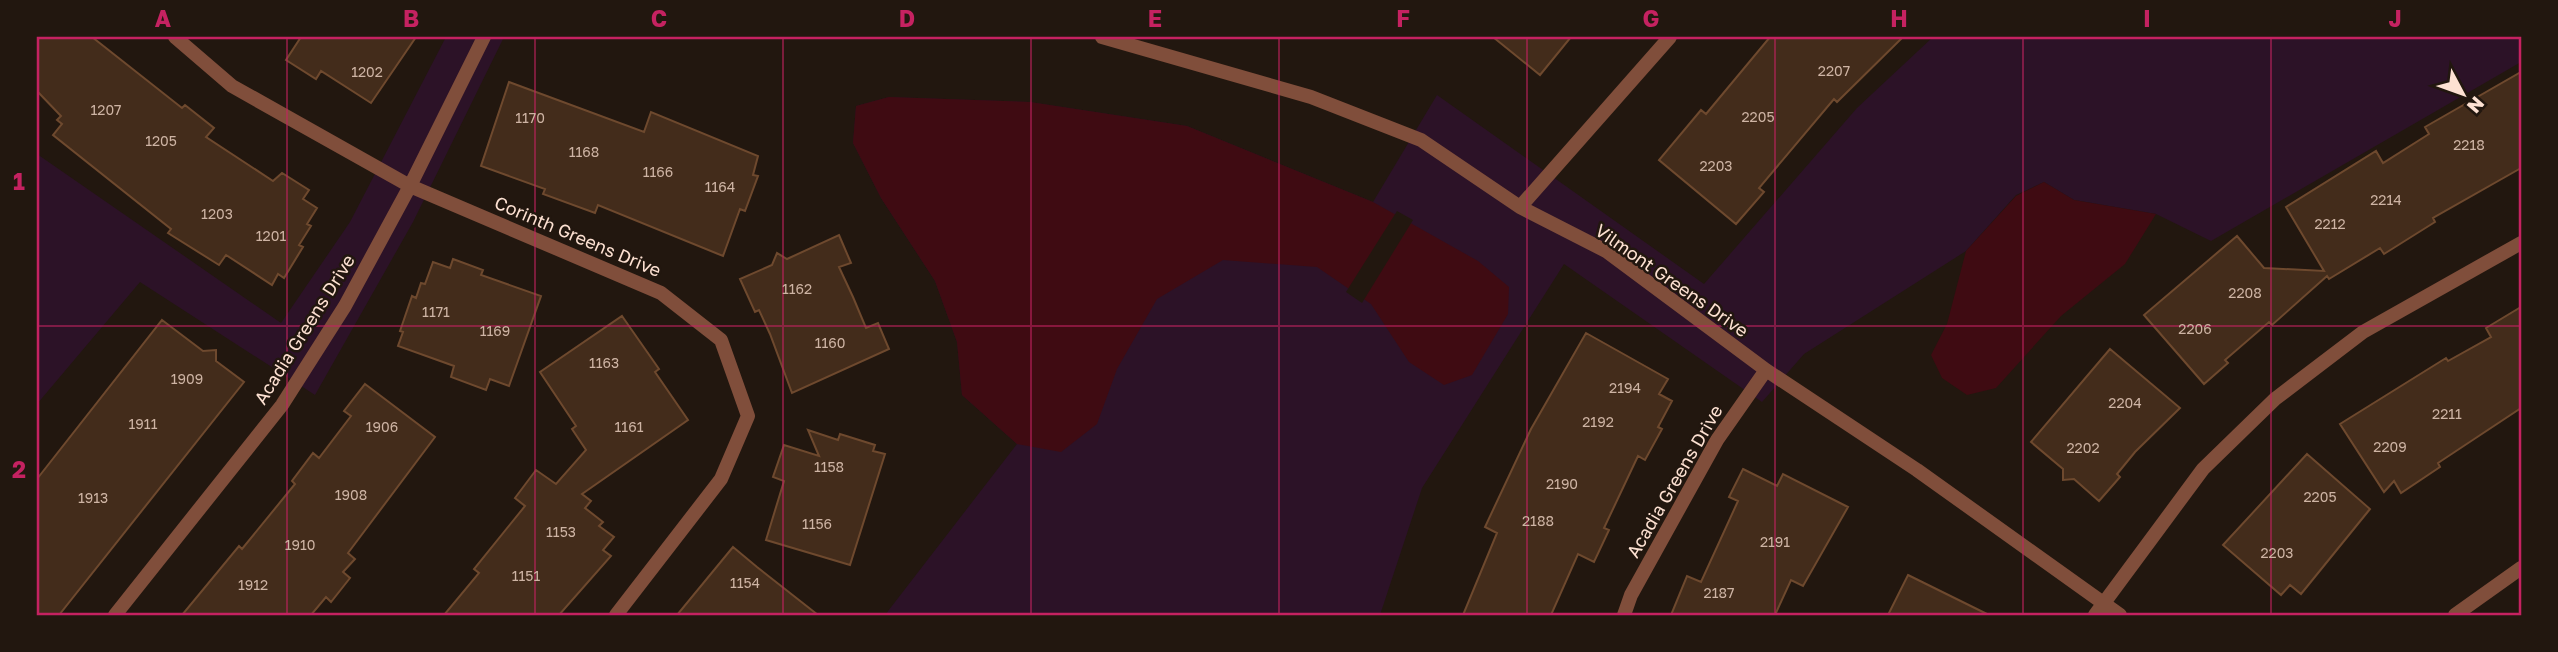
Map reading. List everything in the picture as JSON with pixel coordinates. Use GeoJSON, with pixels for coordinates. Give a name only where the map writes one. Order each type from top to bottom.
{"type":"FeatureCollection","features":[{"type":"Feature","properties":{"kind":"street","name":"Corinth Greens Drive"},"geometry":{"type":"LineString","coordinates":[[174,37],[232,86],[410,186],[661,293],[721,340],[748,416],[721,479],[616,615]]}},
{"type":"Feature","properties":{"kind":"street","name":"Acadia Greens Drive"},"geometry":{"type":"LineString","coordinates":[[115,615],[282,405],[345,306],[410,186],[484,37]]}},
{"type":"Feature","properties":{"kind":"street","name":"Vilmont Greens Drive"},"geometry":{"type":"LineString","coordinates":[[1102,37],[1311,97],[1421,140],[1520,207],[1606,251],[1766,370],[1917,470],[2098,609],[2120,615]]}},
{"type":"Feature","properties":{"kind":"street"},"geometry":{"type":"LineString","coordinates":[[1520,207],[1670,37]]}},
{"type":"Feature","properties":{"kind":"street"},"geometry":{"type":"LineString","coordinates":[[2098,609],[2203,470],[2275,398],[2363,332],[2521,243]]}},
{"type":"Feature","properties":{"kind":"street","name":"Acadia Greens Drive"},"geometry":{"type":"LineString","coordinates":[[1623,615],[1717,440],[1766,370]]}},
{"type":"Feature","properties":{"kind":"street"},"geometry":{"type":"LineString","coordinates":[[2455,615],[2521,568]]}},
{"type":"Feature","properties":{"kind":"shaded area"},"geometry":{"type":"Polygon","coordinates":[[[446,37],[504,37],[413,222],[315,395],[140,282],[37,404],[37,154],[281,323],[350,222],[446,37]]]}},
{"type":"Feature","properties":{"kind":"shaded area"},"geometry":{"type":"Polygon","coordinates":[[[1933,37],[2521,37],[2521,62],[2211,241],[2156,214],[2074,200],[2044,182],[2016,195],[1966,251],[1804,354],[1762,402],[1564,264],[1422,488],[1380,615],[885,615],[1017,444],[962,395],[957,342],[935,281],[881,198],[853,143],[856,106],[889,97],[1030,102],[1187,126],[1373,202],[1437,95],[1704,284],[1857,108],[1933,37]]]}},
{"type":"Feature","properties":{"kind":"shaded area"},"geometry":{"type":"Polygon","coordinates":[[[889,97],[1030,102],[1187,126],[1373,202],[1478,261],[1509,287],[1508,314],[1472,375],[1444,385],[1409,362],[1371,304],[1317,267],[1223,260],[1157,299],[1117,369],[1097,424],[1061,452],[1017,444],[962,395],[957,342],[935,281],[881,198],[853,143],[856,106],[889,97]]]}},
{"type":"Feature","properties":{"kind":"shaded area"},"geometry":{"type":"Polygon","coordinates":[[[2044,182],[2074,200],[2156,214],[2125,264],[2061,316],[1996,388],[1967,395],[1942,378],[1931,355],[1947,324],[1966,251],[2016,196],[2044,182]]]}},
{"type":"Feature","properties":{"kind":"pier"},"geometry":{"type":"Polygon","coordinates":[[[1397,211],[1413,220],[1362,303],[1346,292],[1397,211]]]}},
{"type":"Feature","properties":{"kind":"building"},"geometry":{"type":"Polygon","coordinates":[[[37,37],[92,37],[182,108],[185,105],[214,128],[206,137],[273,181],[282,173],[309,190],[303,199],[317,208],[307,224],[311,226],[299,245],[303,247],[284,278],[278,274],[272,285],[226,255],[219,265],[168,233],[171,229],[53,135],[62,124],[57,120],[61,116],[37,91],[37,37]]]}},
{"type":"Feature","properties":{"kind":"building"},"geometry":{"type":"Polygon","coordinates":[[[301,37],[416,37],[371,103],[321,71],[316,79],[286,60],[301,37]]]}},
{"type":"Feature","properties":{"kind":"building"},"geometry":{"type":"Polygon","coordinates":[[[1493,37],[1571,37],[1540,75],[1493,37]]]}},
{"type":"Feature","properties":{"kind":"building"},"geometry":{"type":"Polygon","coordinates":[[[1770,37],[1903,37],[1837,102],[1834,99],[1759,188],[1764,192],[1736,224],[1659,160],[1701,110],[1706,114],[1770,37]]]}},
{"type":"Feature","properties":{"kind":"building"},"geometry":{"type":"Polygon","coordinates":[[[2521,72],[2521,168],[2433,218],[2435,222],[2384,254],[2380,248],[2329,279],[2327,276],[2272,325],[2269,322],[2225,360],[2228,363],[2204,384],[2144,315],[2237,236],[2264,268],[2324,271],[2286,207],[2376,151],[2383,163],[2429,134],[2425,127],[2521,72]]]}},
{"type":"Feature","properties":{"kind":"building"},"geometry":{"type":"Polygon","coordinates":[[[509,82],[644,132],[651,112],[758,156],[753,175],[758,176],[745,211],[740,209],[723,256],[598,205],[595,213],[543,194],[545,189],[481,166],[509,82]]]}},
{"type":"Feature","properties":{"kind":"building"},"geometry":{"type":"Polygon","coordinates":[[[839,235],[851,263],[839,267],[866,328],[878,323],[889,349],[792,393],[770,334],[759,310],[755,312],[740,279],[772,265],[777,253],[787,259],[839,235]]]}},
{"type":"Feature","properties":{"kind":"building"},"geometry":{"type":"Polygon","coordinates":[[[453,259],[483,270],[481,275],[541,296],[509,386],[490,379],[486,390],[451,377],[454,366],[398,346],[403,332],[400,331],[412,296],[416,298],[421,283],[425,284],[433,262],[450,268],[453,259]]]}},
{"type":"Feature","properties":{"kind":"building"},"geometry":{"type":"Polygon","coordinates":[[[2521,307],[2521,408],[2438,463],[2440,467],[2401,493],[2394,481],[2384,492],[2340,424],[2446,358],[2448,361],[2491,337],[2486,328],[2521,307]]]}},
{"type":"Feature","properties":{"kind":"building"},"geometry":{"type":"Polygon","coordinates":[[[622,316],[659,369],[655,372],[688,420],[582,494],[591,501],[585,508],[603,522],[599,526],[614,537],[603,550],[611,556],[559,615],[444,615],[479,573],[474,569],[525,506],[515,498],[536,470],[556,484],[586,450],[572,429],[576,426],[540,372],[622,316]]]}},
{"type":"Feature","properties":{"kind":"building"},"geometry":{"type":"Polygon","coordinates":[[[162,320],[203,351],[216,350],[216,361],[244,382],[59,615],[37,615],[37,479],[162,320]]]}},
{"type":"Feature","properties":{"kind":"building"},"geometry":{"type":"Polygon","coordinates":[[[1586,333],[1668,379],[1659,394],[1672,401],[1658,427],[1662,429],[1645,460],[1638,456],[1604,528],[1609,530],[1594,562],[1578,554],[1551,615],[1463,615],[1497,533],[1485,527],[1531,429],[1586,333]]]}},
{"type":"Feature","properties":{"kind":"building"},"geometry":{"type":"Polygon","coordinates":[[[2110,349],[2180,408],[2135,452],[2117,474],[2120,477],[2099,501],[2074,479],[2063,480],[2063,469],[2031,442],[2110,349]]]}},
{"type":"Feature","properties":{"kind":"building"},"geometry":{"type":"Polygon","coordinates":[[[365,384],[435,437],[348,553],[355,559],[343,572],[350,578],[331,602],[326,597],[311,615],[182,615],[239,546],[242,549],[295,484],[292,481],[313,453],[319,458],[351,416],[344,411],[365,384]]]}},
{"type":"Feature","properties":{"kind":"building"},"geometry":{"type":"Polygon","coordinates":[[[808,430],[838,440],[840,434],[875,445],[873,451],[885,454],[850,565],[766,540],[784,481],[773,477],[784,445],[819,456],[808,430]]]}},
{"type":"Feature","properties":{"kind":"building"},"geometry":{"type":"Polygon","coordinates":[[[2307,454],[2370,509],[2301,594],[2290,585],[2281,595],[2223,545],[2307,454]]]}},
{"type":"Feature","properties":{"kind":"building"},"geometry":{"type":"Polygon","coordinates":[[[1743,469],[1777,486],[1783,474],[1848,507],[1803,586],[1791,580],[1775,615],[1671,615],[1687,576],[1701,582],[1738,501],[1729,497],[1743,469]]]}},
{"type":"Feature","properties":{"kind":"building"},"geometry":{"type":"Polygon","coordinates":[[[733,547],[757,567],[818,615],[677,615],[733,547]]]}},
{"type":"Feature","properties":{"kind":"building"},"geometry":{"type":"Polygon","coordinates":[[[1908,575],[1989,615],[1888,615],[1908,575]]]}}]}
